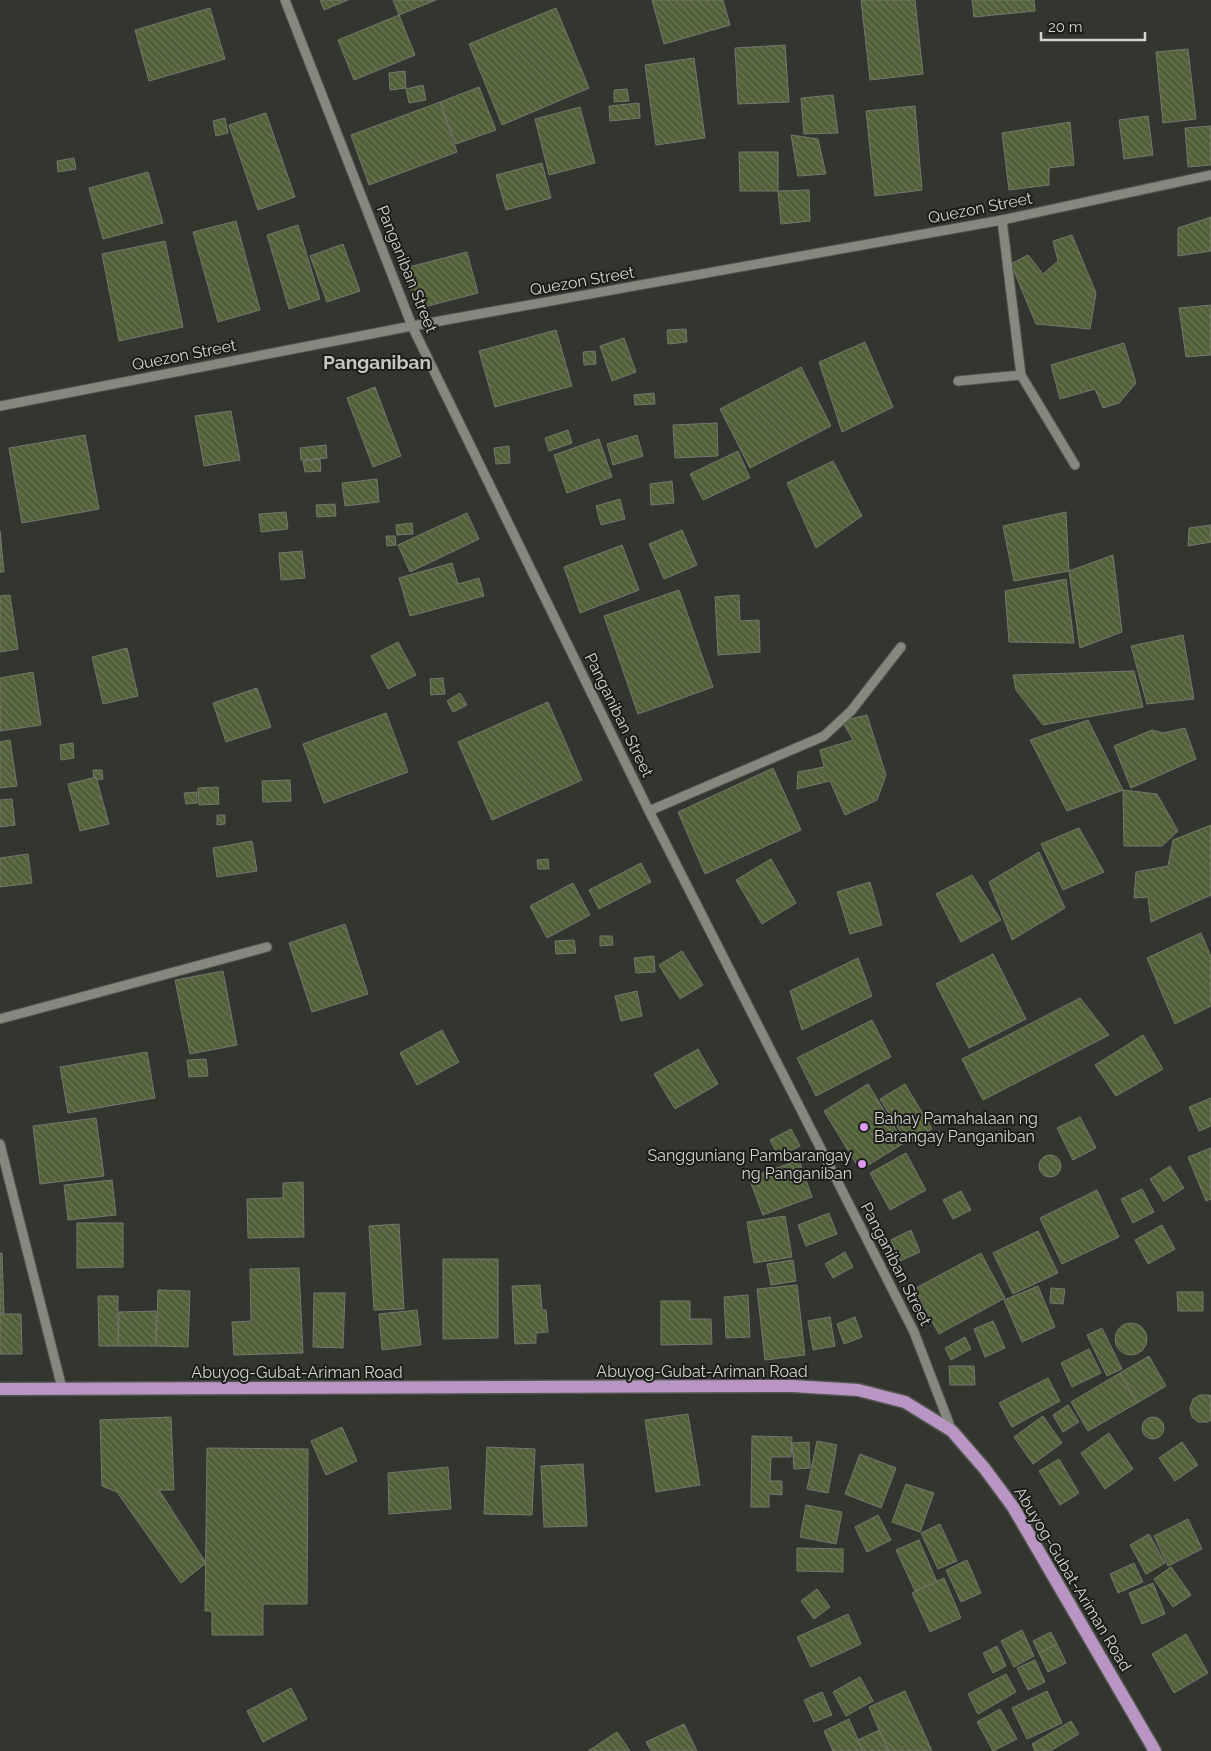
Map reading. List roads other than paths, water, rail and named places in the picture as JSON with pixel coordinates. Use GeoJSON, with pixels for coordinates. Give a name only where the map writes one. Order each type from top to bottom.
{"type":"FeatureCollection","features":[{"type":"Feature","properties":{"kind":"main road","name":"Abuyog-Gubat-Ariman Road"},"geometry":{"type":"LineString","coordinates":[[0,1389],[792,1386],[858,1390],[905,1402],[952,1431],[985,1469],[1013,1507],[1155,1751]]}},
{"type":"Feature","properties":{"kind":"street","name":"Panganiban Street"},"geometry":{"type":"LineString","coordinates":[[285,0],[412,326],[649,811],[914,1332],[952,1431]]}},
{"type":"Feature","properties":{"kind":"street","name":"Quezon Street"},"geometry":{"type":"LineString","coordinates":[[0,406],[412,326],[1002,220],[1211,175]]}},
{"type":"Feature","properties":{"kind":"street"},"geometry":{"type":"LineString","coordinates":[[1002,220],[1021,375],[1075,466]]}},
{"type":"Feature","properties":{"kind":"street"},"geometry":{"type":"LineString","coordinates":[[958,381],[1021,375]]}},
{"type":"Feature","properties":{"kind":"street"},"geometry":{"type":"LineString","coordinates":[[649,811],[824,736],[851,711],[902,647]]}},
{"type":"Feature","properties":{"kind":"street"},"geometry":{"type":"LineString","coordinates":[[0,1019],[267,947]]}},
{"type":"Feature","properties":{"kind":"street"},"geometry":{"type":"LineString","coordinates":[[0,1144],[62,1388]]}},
{"type":"Feature","properties":{"kind":"place","name":"Bahay Pamahalaan ng Barangay Panganiban"},"geometry":{"type":"Point","coordinates":[864,1127]}},
{"type":"Feature","properties":{"kind":"place","name":"Sangguniang Pambarangay ng Panganiban"},"geometry":{"type":"Point","coordinates":[862,1164]}},
{"type":"Feature","properties":{"kind":"district","name":"Panganiban"},"geometry":{"type":"Point","coordinates":[377,362]}}]}
